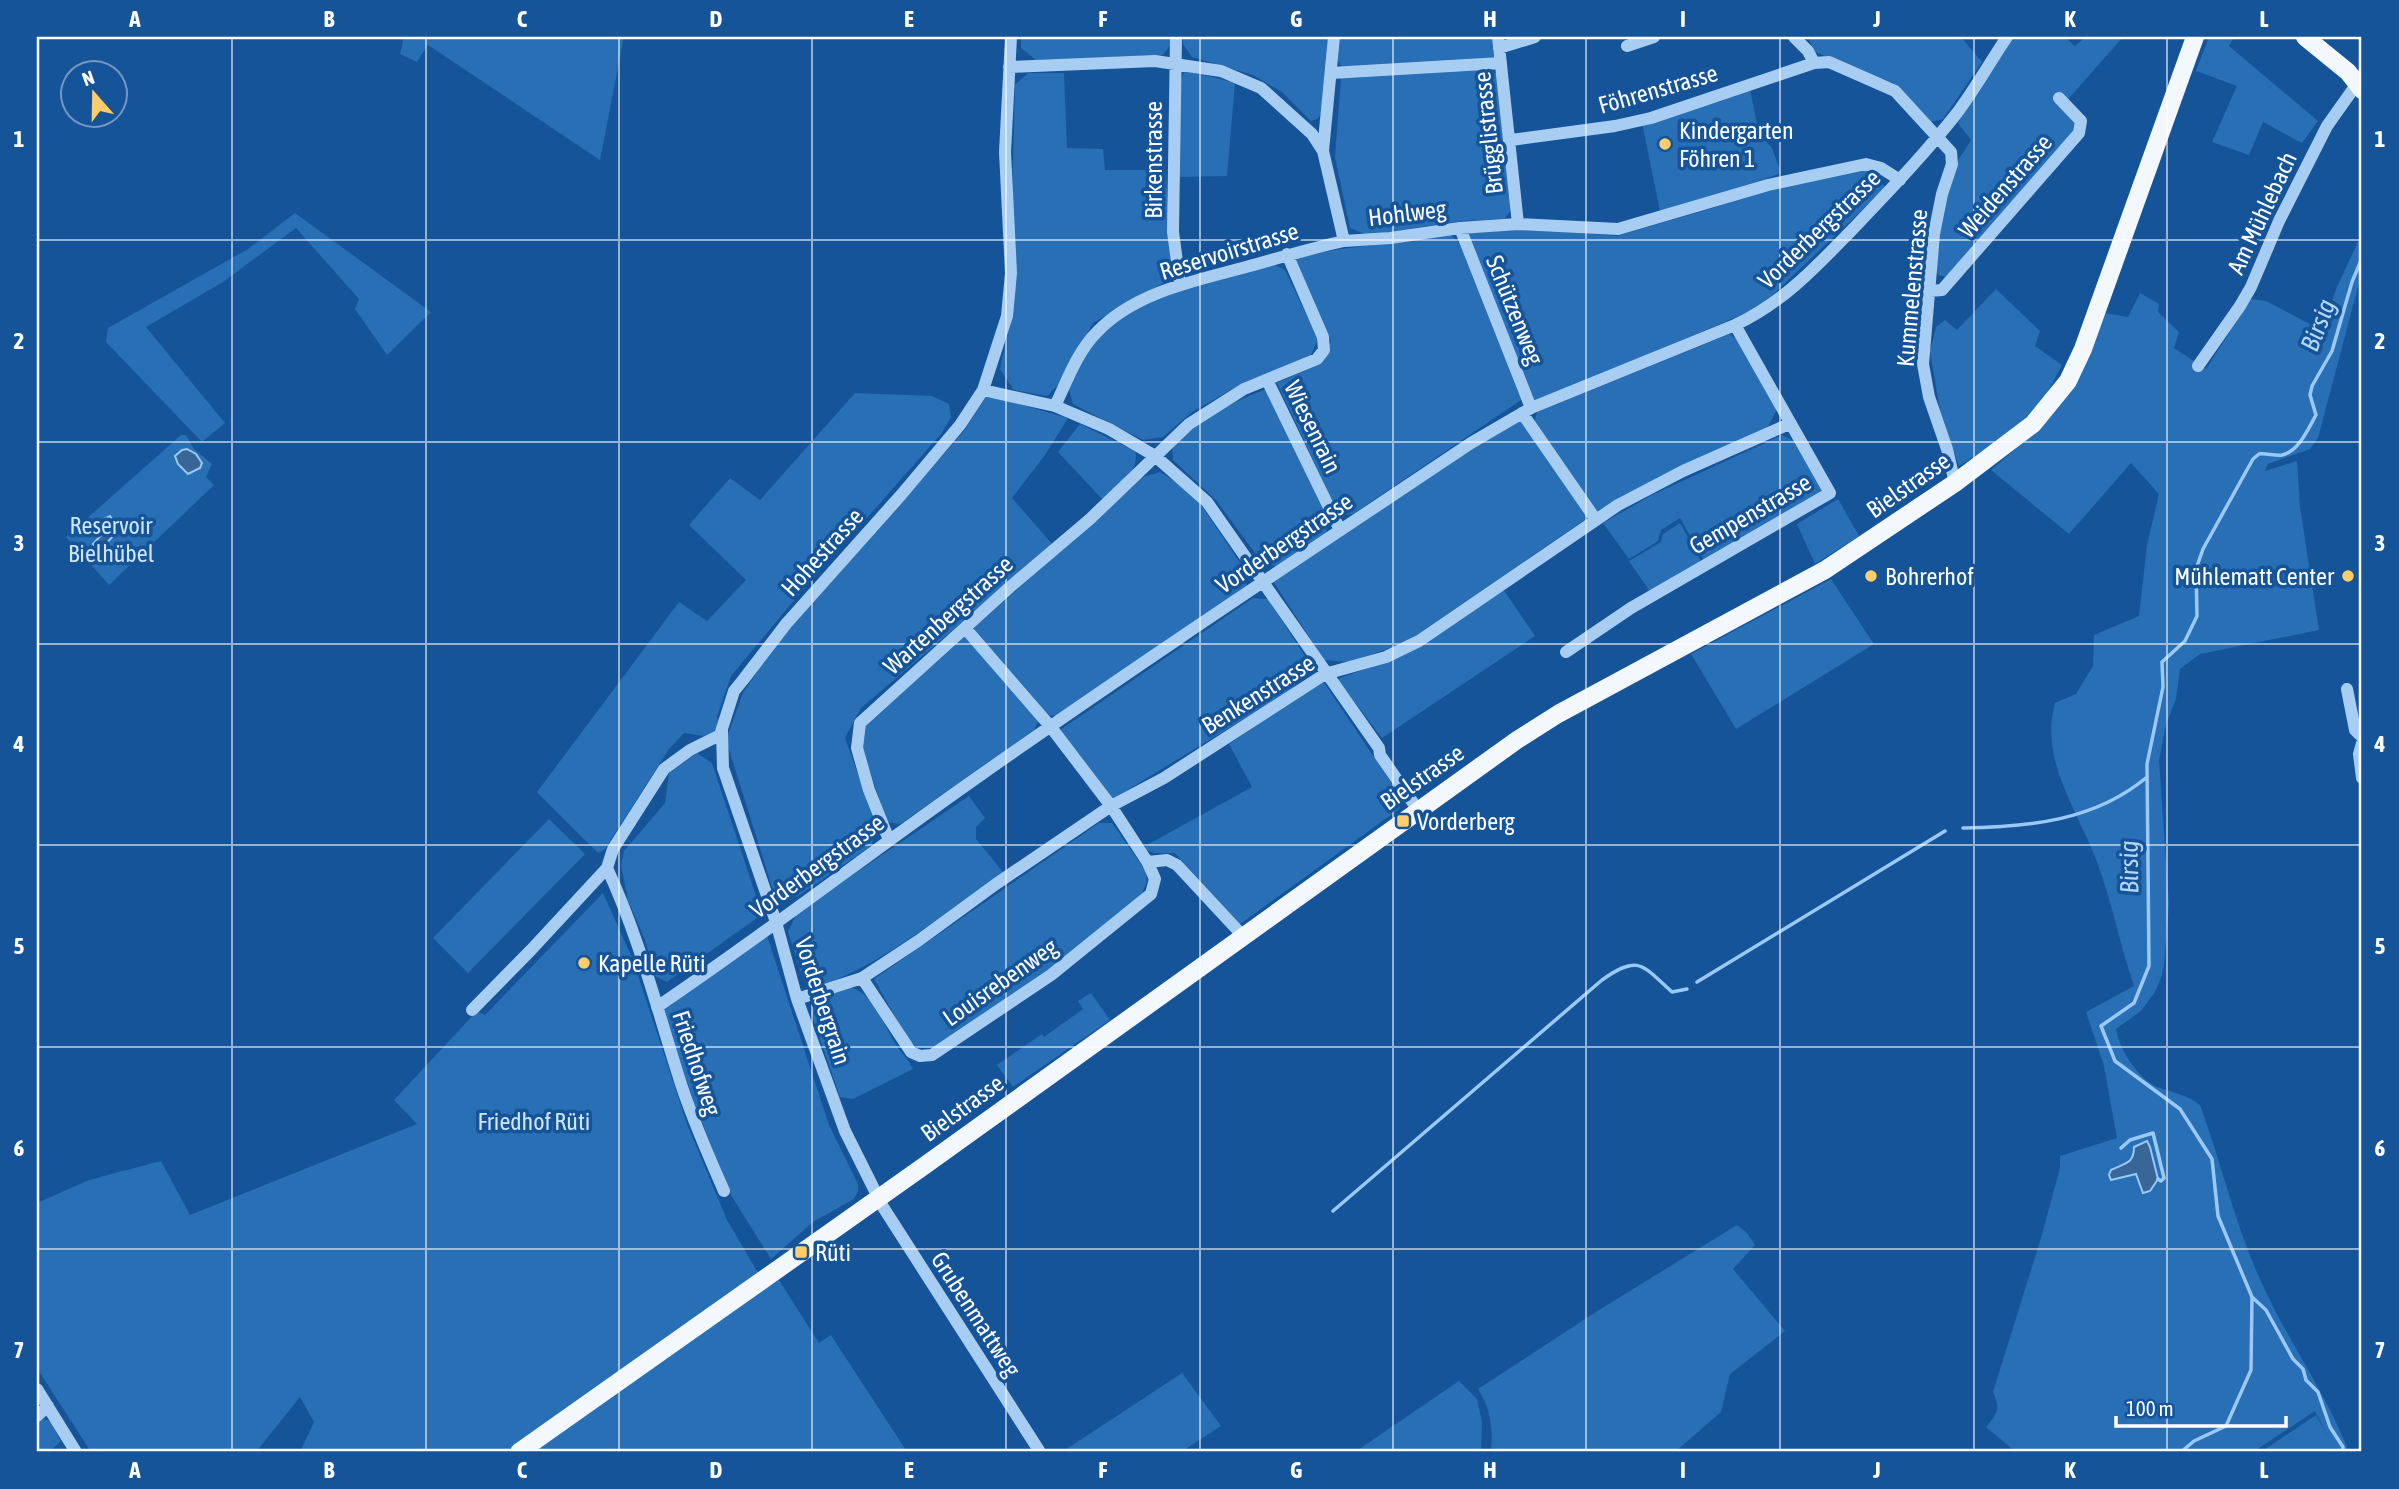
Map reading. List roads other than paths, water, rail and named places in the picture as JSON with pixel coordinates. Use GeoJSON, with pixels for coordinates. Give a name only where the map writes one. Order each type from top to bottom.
{"type":"FeatureCollection","features":[{"type":"Feature","properties":{"kind":"main road","name":"Bielstrasse"},"geometry":{"type":"LineString","coordinates":[[519,1452],[1517,740],[1558,714],[1825,570],[1955,483],[2033,424],[2056,398],[2075,370],[2195,37]]}},
{"type":"Feature","properties":{"kind":"main road"},"geometry":{"type":"LineString","coordinates":[[2305,37],[2358,79]]}},
{"type":"Feature","properties":{"kind":"street","name":"Hohestrasse"},"geometry":{"type":"LineString","coordinates":[[722,731],[734,691],[783,627],[960,425],[983,390],[1007,316],[1011,273],[1005,152],[1011,37]]}},
{"type":"Feature","properties":{"kind":"street","name":"Birkenstrasse"},"geometry":{"type":"LineString","coordinates":[[1176,37],[1173,232],[1180,284]]}},
{"type":"Feature","properties":{"kind":"street"},"geometry":{"type":"LineString","coordinates":[[1323,151],[1334,37]]}},
{"type":"Feature","properties":{"kind":"street"},"geometry":{"type":"LineString","coordinates":[[1499,43],[1535,37]]}},
{"type":"Feature","properties":{"kind":"street"},"geometry":{"type":"LineString","coordinates":[[1628,46],[1654,37]]}},
{"type":"Feature","properties":{"kind":"street"},"geometry":{"type":"LineString","coordinates":[[1794,37],[1808,51],[1814,63]]}},
{"type":"Feature","properties":{"kind":"street"},"geometry":{"type":"LineString","coordinates":[[1937,136],[1959,110],[2007,37]]}},
{"type":"Feature","properties":{"kind":"street","name":"Brügglistrasse"},"geometry":{"type":"LineString","coordinates":[[1499,43],[1518,224]]}},
{"type":"Feature","properties":{"kind":"street","name":"Hohlweg"},"geometry":{"type":"LineString","coordinates":[[1009,67],[1155,61],[1221,71],[1261,88],[1312,134],[1323,151],[1344,241],[1518,224],[1618,229],[1768,185],[1866,164],[1881,168],[1900,180]]}},
{"type":"Feature","properties":{"kind":"street","name":"Kummelenstrasse"},"geometry":{"type":"LineString","coordinates":[[1814,63],[1829,62],[1895,91],[1951,152],[1952,164],[1942,194],[1934,234],[1923,364],[1929,397],[1947,449],[1955,483]]}},
{"type":"Feature","properties":{"kind":"street"},"geometry":{"type":"LineString","coordinates":[[1331,73],[1501,63]]}},
{"type":"Feature","properties":{"kind":"street","name":"Föhrenstrasse"},"geometry":{"type":"LineString","coordinates":[[1511,141],[1651,118],[1814,63]]}},
{"type":"Feature","properties":{"kind":"street","name":"Am Mühlebach"},"geometry":{"type":"LineString","coordinates":[[2198,366],[2245,296],[2327,126],[2358,79]]}},
{"type":"Feature","properties":{"kind":"street","name":"Weidenstrasse"},"geometry":{"type":"LineString","coordinates":[[1930,291],[1942,290],[2079,133],[2081,121],[2059,98]]}},
{"type":"Feature","properties":{"kind":"street","name":"Vorderbergstrasse"},"geometry":{"type":"LineString","coordinates":[[657,1007],[1050,726],[1471,443],[1527,410],[1759,314],[1783,297],[1820,262],[1900,180],[1937,136]]}},
{"type":"Feature","properties":{"kind":"street","name":"Schützenweg"},"geometry":{"type":"LineString","coordinates":[[1460,228],[1527,410],[1596,520]]}},
{"type":"Feature","properties":{"kind":"street","name":"Reservoirstrasse"},"geometry":{"type":"LineString","coordinates":[[1055,406],[1077,360],[1096,333],[1121,311],[1180,284],[1344,241]]}},
{"type":"Feature","properties":{"kind":"street","name":"Wartenbergstrasse"},"geometry":{"type":"LineString","coordinates":[[888,840],[856,748],[860,723],[1090,519],[1189,424],[1244,389],[1317,359],[1324,350],[1323,337],[1287,254]]}},
{"type":"Feature","properties":{"kind":"street","name":"Gempenstrasse"},"geometry":{"type":"LineString","coordinates":[[1566,652],[1631,608],[1830,493],[1735,325]]}},
{"type":"Feature","properties":{"kind":"street","name":"Wiesenrain"},"geometry":{"type":"LineString","coordinates":[[1266,380],[1340,530]]}},
{"type":"Feature","properties":{"kind":"street"},"geometry":{"type":"LineString","coordinates":[[983,390],[1055,406],[1109,429],[1155,456],[1207,502],[1379,748],[1380,755],[1418,810]]}},
{"type":"Feature","properties":{"kind":"street","name":"Benkenstrasse"},"geometry":{"type":"LineString","coordinates":[[797,999],[862,978],[1111,806],[1164,778],[1325,674],[1386,657],[1419,641],[1618,505],[1683,471],[1789,424]]}},
{"type":"Feature","properties":{"kind":"street","name":"Louisrebenweg"},"geometry":{"type":"LineString","coordinates":[[862,978],[911,1052],[920,1056],[932,1055],[1051,975],[1151,894],[1155,879],[1148,862],[1111,806],[1050,726],[965,628]]}},
{"type":"Feature","properties":{"kind":"street"},"geometry":{"type":"LineString","coordinates":[[2347,689],[2355,730],[2362,737]]}},
{"type":"Feature","properties":{"kind":"street"},"geometry":{"type":"LineString","coordinates":[[472,1010],[607,868],[612,849],[654,780],[690,750],[720,735],[722,731]]}},
{"type":"Feature","properties":{"kind":"street","name":"Vorderbergrain"},"geometry":{"type":"LineString","coordinates":[[722,731],[723,768],[776,922],[797,999],[845,1131],[878,1198]]}},
{"type":"Feature","properties":{"kind":"street"},"geometry":{"type":"LineString","coordinates":[[2362,743],[2359,754],[2362,778]]}},
{"type":"Feature","properties":{"kind":"street"},"geometry":{"type":"LineString","coordinates":[[1148,862],[1167,860],[1177,865],[1243,936]]}},
{"type":"Feature","properties":{"kind":"street","name":"Friedhofweg"},"geometry":{"type":"LineString","coordinates":[[607,868],[631,922],[700,1137],[724,1191]]}},
{"type":"Feature","properties":{"kind":"street","name":"Grubenmattweg"},"geometry":{"type":"LineString","coordinates":[[878,1198],[1040,1452]]}},
{"type":"Feature","properties":{"kind":"street"},"geometry":{"type":"LineString","coordinates":[[37,1389],[76,1452]]}},
{"type":"Feature","properties":{"kind":"street"},"geometry":{"type":"LineString","coordinates":[[37,1416],[48,1406]]}},
{"type":"Feature","properties":{"kind":"waterway","name":"Birsig"},"geometry":{"type":"LineString","coordinates":[[2181,1452],[2194,1441],[2226,1426],[2251,1370],[2252,1297],[2218,1216],[2212,1159],[2180,1109],[2115,1061],[2101,1026],[2134,1003],[2149,966],[2147,764],[2163,687],[2162,662],[2185,641],[2197,616],[2196,569],[2203,549],[2253,459],[2259,454],[2288,453],[2302,439],[2316,415],[2310,395],[2312,386],[2332,351],[2352,282],[2362,258]]}},
{"type":"Feature","properties":{"kind":"waterway"},"geometry":{"type":"LineString","coordinates":[[1963,828],[2012,826],[2060,819],[2105,803],[2127,792],[2147,777]]}},
{"type":"Feature","properties":{"kind":"waterway"},"geometry":{"type":"LineString","coordinates":[[1697,982],[1945,831]]}},
{"type":"Feature","properties":{"kind":"waterway"},"geometry":{"type":"LineString","coordinates":[[1333,1211],[1614,972],[1632,965],[1640,966],[1672,992],[1687,989]]}},
{"type":"Feature","properties":{"kind":"waterway"},"geometry":{"type":"LineString","coordinates":[[2121,1148],[2130,1140],[2153,1133],[2164,1178],[2161,1181],[2158,1179]]}},
{"type":"Feature","properties":{"kind":"waterway"},"geometry":{"type":"LineString","coordinates":[[2252,1297],[2266,1310],[2293,1359],[2303,1369],[2306,1380],[2318,1392],[2330,1427],[2343,1447],[2343,1452]]}},
{"type":"Feature","properties":{"kind":"place","name":"Kindergarten Föhren 1"},"geometry":{"type":"Point","coordinates":[1665,144]}},
{"type":"Feature","properties":{"kind":"place","name":"Bohrerhof"},"geometry":{"type":"Point","coordinates":[1871,576]}},
{"type":"Feature","properties":{"kind":"place","name":"Mühlematt Center"},"geometry":{"type":"Point","coordinates":[2348,576]}},
{"type":"Feature","properties":{"kind":"place","name":"Vorderberg"},"geometry":{"type":"Point","coordinates":[1403,821]}},
{"type":"Feature","properties":{"kind":"place","name":"Kapelle Rüti"},"geometry":{"type":"Point","coordinates":[584,963]}},
{"type":"Feature","properties":{"kind":"place","name":"Rüti"},"geometry":{"type":"Point","coordinates":[801,1252]}},
{"type":"Feature","properties":{"kind":"park label","name":"Reservoir Bielhübel"},"geometry":{"type":"Point","coordinates":[111,539]}},
{"type":"Feature","properties":{"kind":"park label","name":"Friedhof Rüti"},"geometry":{"type":"Point","coordinates":[534,1121]}}]}
